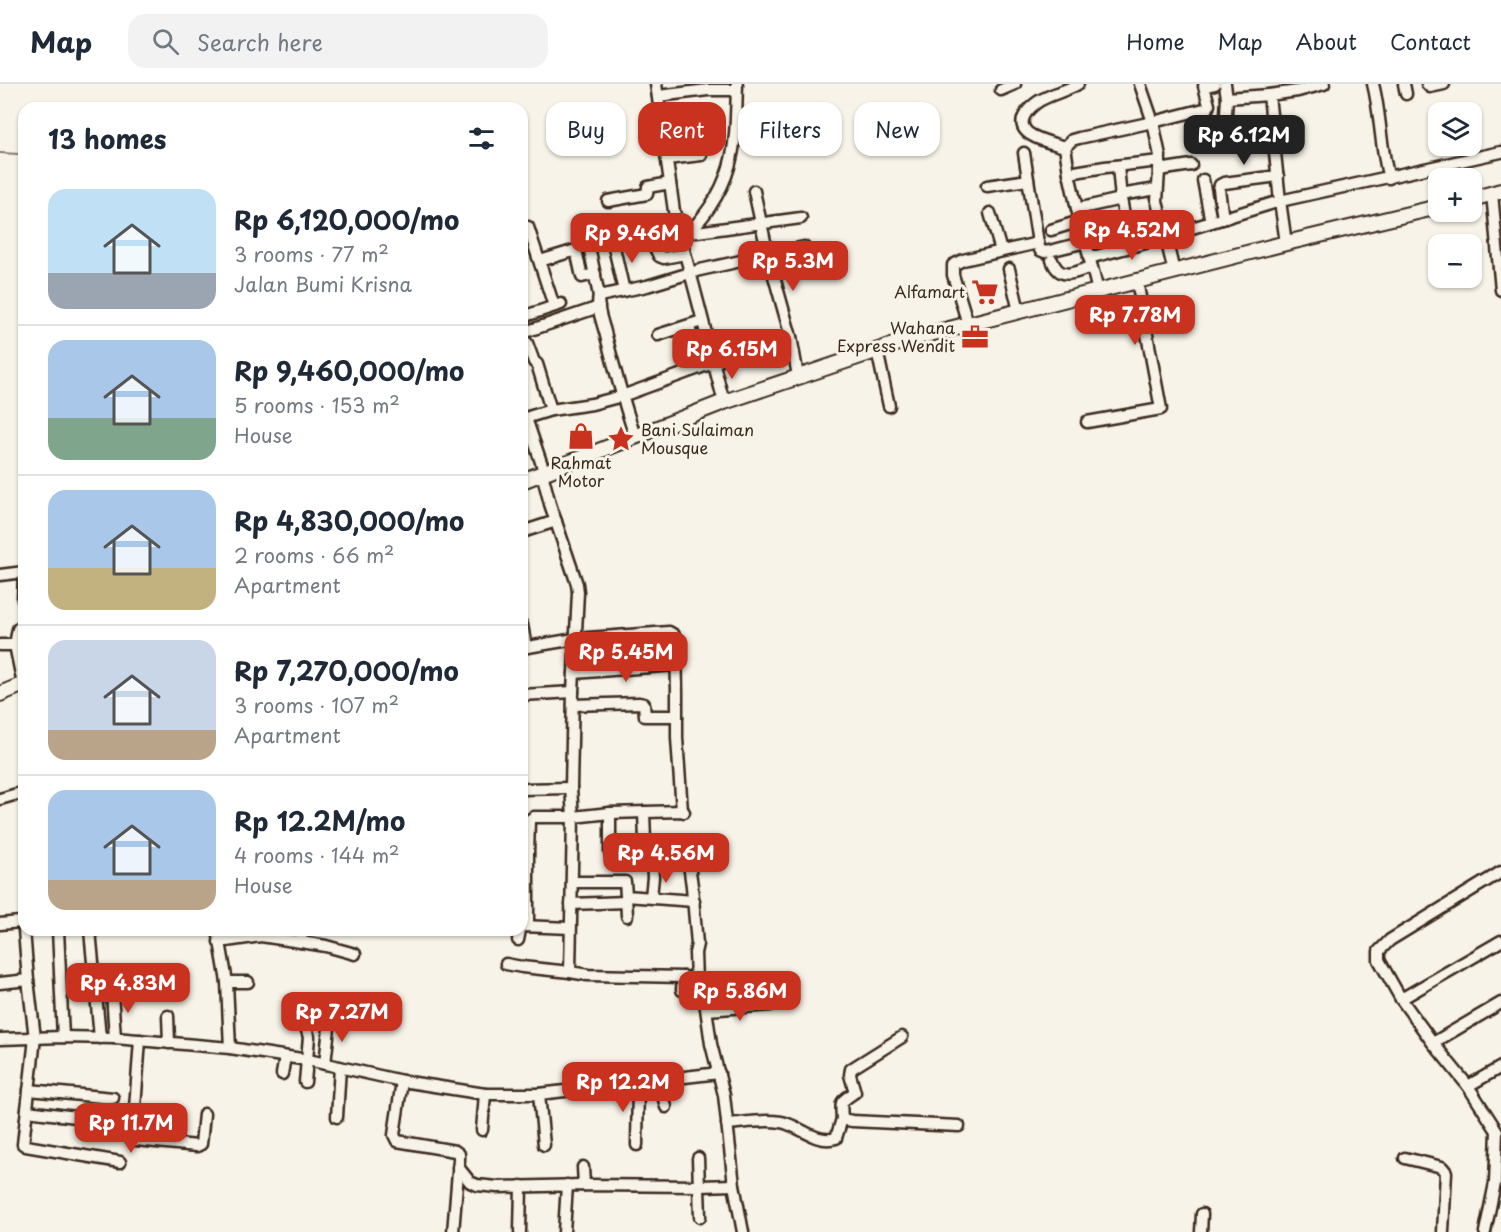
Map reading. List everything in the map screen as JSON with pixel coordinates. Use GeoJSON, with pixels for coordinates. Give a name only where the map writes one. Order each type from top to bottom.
{"type":"FeatureCollection","features":[{"type":"Feature","properties":{"kind":"main road"},"geometry":{"type":"LineString","coordinates":[[1482,196],[1497,192]]}},
{"type":"Feature","properties":{"kind":"main road"},"geometry":{"type":"LineString","coordinates":[[528,479],[724,402],[922,336],[1286,243],[1428,209]]}},
{"type":"Feature","properties":{"kind":"main road"},"geometry":{"type":"LineString","coordinates":[[0,694],[18,686]]}},
{"type":"Feature","properties":{"kind":"street"},"geometry":{"type":"LineString","coordinates":[[657,84],[676,224],[724,402]]}},
{"type":"Feature","properties":{"kind":"street"},"geometry":{"type":"LineString","coordinates":[[1001,90],[1015,84]]}},
{"type":"Feature","properties":{"kind":"street"},"geometry":{"type":"LineString","coordinates":[[1065,147],[1026,131],[1023,119],[1025,114],[1040,100],[1077,84]]}},
{"type":"Feature","properties":{"kind":"street"},"geometry":{"type":"LineString","coordinates":[[1140,84],[1153,122],[1159,166],[1157,189],[1159,210],[1174,272]]}},
{"type":"Feature","properties":{"kind":"street"},"geometry":{"type":"LineString","coordinates":[[1065,147],[1078,138],[1208,108],[1204,86],[1215,84]]}},
{"type":"Feature","properties":{"kind":"street"},"geometry":{"type":"LineString","coordinates":[[1222,140],[1225,129],[1226,84]]}},
{"type":"Feature","properties":{"kind":"street"},"geometry":{"type":"LineString","coordinates":[[1227,98],[1324,84]]}},
{"type":"Feature","properties":{"kind":"street"},"geometry":{"type":"LineString","coordinates":[[1373,84],[1389,178]]}},
{"type":"Feature","properties":{"kind":"street"},"geometry":{"type":"LineString","coordinates":[[1427,84],[1430,87],[1444,84]]}},
{"type":"Feature","properties":{"kind":"street"},"geometry":{"type":"LineString","coordinates":[[658,96],[737,87],[736,126],[724,182],[709,208],[681,240]]}},
{"type":"Feature","properties":{"kind":"street"},"geometry":{"type":"LineString","coordinates":[[1267,91],[1286,243]]}},
{"type":"Feature","properties":{"kind":"street"},"geometry":{"type":"LineString","coordinates":[[1225,129],[1272,126]]}},
{"type":"Feature","properties":{"kind":"street"},"geometry":{"type":"LineString","coordinates":[[1065,147],[1077,209],[1098,291]]}},
{"type":"Feature","properties":{"kind":"street"},"geometry":{"type":"LineString","coordinates":[[1052,260],[1057,269],[1072,274],[1090,262],[1130,247],[1280,201],[1501,152]]}},
{"type":"Feature","properties":{"kind":"street"},"geometry":{"type":"LineString","coordinates":[[1024,153],[1040,250],[1045,252],[1086,242]]}},
{"type":"Feature","properties":{"kind":"street"},"geometry":{"type":"LineString","coordinates":[[667,159],[692,156]]}},
{"type":"Feature","properties":{"kind":"street"},"geometry":{"type":"LineString","coordinates":[[1069,173],[1118,166],[1191,165]]}},
{"type":"Feature","properties":{"kind":"street"},"geometry":{"type":"LineString","coordinates":[[1118,166],[1120,197],[1130,247]]}},
{"type":"Feature","properties":{"kind":"street"},"geometry":{"type":"LineString","coordinates":[[1223,219],[1220,185],[1278,176]]}},
{"type":"Feature","properties":{"kind":"street"},"geometry":{"type":"LineString","coordinates":[[987,186],[1028,180]]}},
{"type":"Feature","properties":{"kind":"street"},"geometry":{"type":"LineString","coordinates":[[1203,180],[1212,222]]}},
{"type":"Feature","properties":{"kind":"street"},"geometry":{"type":"LineString","coordinates":[[608,201],[647,194],[648,186],[670,183]]}},
{"type":"Feature","properties":{"kind":"street"},"geometry":{"type":"LineString","coordinates":[[1077,209],[1157,189]]}},
{"type":"Feature","properties":{"kind":"street"},"geometry":{"type":"LineString","coordinates":[[754,191],[768,255],[791,337],[798,376]]}},
{"type":"Feature","properties":{"kind":"street"},"geometry":{"type":"LineString","coordinates":[[1497,192],[1501,290]]}},
{"type":"Feature","properties":{"kind":"street"},"geometry":{"type":"LineString","coordinates":[[990,213],[1001,251]]}},
{"type":"Feature","properties":{"kind":"street"},"geometry":{"type":"LineString","coordinates":[[690,231],[697,232],[801,218]]}},
{"type":"Feature","properties":{"kind":"street"},"geometry":{"type":"LineString","coordinates":[[1051,230],[1080,221]]}},
{"type":"Feature","properties":{"kind":"street"},"geometry":{"type":"LineString","coordinates":[[528,227],[558,305],[528,315]]}},
{"type":"Feature","properties":{"kind":"street"},"geometry":{"type":"LineString","coordinates":[[613,243],[624,291]]}},
{"type":"Feature","properties":{"kind":"street"},"geometry":{"type":"LineString","coordinates":[[968,324],[953,275],[953,265],[963,260],[1038,243]]}},
{"type":"Feature","properties":{"kind":"street"},"geometry":{"type":"LineString","coordinates":[[528,331],[624,291],[804,247]]}},
{"type":"Feature","properties":{"kind":"street"},"geometry":{"type":"LineString","coordinates":[[655,248],[659,256],[664,258],[685,254]]}},
{"type":"Feature","properties":{"kind":"street"},"geometry":{"type":"LineString","coordinates":[[540,261],[576,250],[582,277],[595,274]]}},
{"type":"Feature","properties":{"kind":"street"},"geometry":{"type":"LineString","coordinates":[[590,251],[599,301],[622,396],[635,437]]}},
{"type":"Feature","properties":{"kind":"street"},"geometry":{"type":"LineString","coordinates":[[1009,269],[1019,311]]}},
{"type":"Feature","properties":{"kind":"street"},"geometry":{"type":"LineString","coordinates":[[1088,422],[1161,409],[1137,281]]}},
{"type":"Feature","properties":{"kind":"street"},"geometry":{"type":"LineString","coordinates":[[658,336],[702,321]]}},
{"type":"Feature","properties":{"kind":"street"},"geometry":{"type":"LineString","coordinates":[[689,326],[699,368]]}},
{"type":"Feature","properties":{"kind":"street"},"geometry":{"type":"LineString","coordinates":[[528,417],[622,396],[791,337]]}},
{"type":"Feature","properties":{"kind":"street"},"geometry":{"type":"LineString","coordinates":[[528,346],[534,362],[537,364],[551,410]]}},
{"type":"Feature","properties":{"kind":"street"},"geometry":{"type":"LineString","coordinates":[[877,350],[889,406]]}},
{"type":"Feature","properties":{"kind":"street"},"geometry":{"type":"LineString","coordinates":[[528,429],[543,468],[542,473],[578,592],[573,692],[570,972]]}},
{"type":"Feature","properties":{"kind":"street"},"geometry":{"type":"LineString","coordinates":[[528,530],[556,521]]}},
{"type":"Feature","properties":{"kind":"street"},"geometry":{"type":"LineString","coordinates":[[0,575],[18,573]]}},
{"type":"Feature","properties":{"kind":"street"},"geometry":{"type":"LineString","coordinates":[[18,629],[15,645],[18,660]]}},
{"type":"Feature","properties":{"kind":"street"},"geometry":{"type":"LineString","coordinates":[[528,647],[575,639],[672,633],[676,639],[677,738],[683,812],[534,817],[528,822]]}},
{"type":"Feature","properties":{"kind":"street"},"geometry":{"type":"LineString","coordinates":[[0,645],[15,645]]}},
{"type":"Feature","properties":{"kind":"street"},"geometry":{"type":"LineString","coordinates":[[574,673],[676,665]]}},
{"type":"Feature","properties":{"kind":"street"},"geometry":{"type":"LineString","coordinates":[[528,695],[573,692]]}},
{"type":"Feature","properties":{"kind":"street"},"geometry":{"type":"LineString","coordinates":[[573,705],[639,703],[644,704],[645,716],[677,716]]}},
{"type":"Feature","properties":{"kind":"street"},"geometry":{"type":"LineString","coordinates":[[528,789],[571,788]]}},
{"type":"Feature","properties":{"kind":"street"},"geometry":{"type":"LineString","coordinates":[[0,799],[18,794]]}},
{"type":"Feature","properties":{"kind":"street"},"geometry":{"type":"LineString","coordinates":[[644,812],[645,841],[651,848],[653,877],[651,897]]}},
{"type":"Feature","properties":{"kind":"street"},"geometry":{"type":"LineString","coordinates":[[610,813],[610,853]]}},
{"type":"Feature","properties":{"kind":"street"},"geometry":{"type":"LineString","coordinates":[[687,850],[694,901],[697,944],[696,979],[703,987],[714,1073],[724,1095],[734,1185],[743,1232]]}},
{"type":"Feature","properties":{"kind":"street"},"geometry":{"type":"LineString","coordinates":[[1485,1232],[1497,1189],[1499,1130],[1401,999],[1379,960],[1379,951],[1384,945],[1501,872]]}},
{"type":"Feature","properties":{"kind":"street"},"geometry":{"type":"LineString","coordinates":[[572,882],[625,882],[627,916]]}},
{"type":"Feature","properties":{"kind":"street"},"geometry":{"type":"LineString","coordinates":[[571,904],[651,897],[694,901]]}},
{"type":"Feature","properties":{"kind":"street"},"geometry":{"type":"LineString","coordinates":[[0,924],[18,922]]}},
{"type":"Feature","properties":{"kind":"street"},"geometry":{"type":"LineString","coordinates":[[528,931],[570,928]]}},
{"type":"Feature","properties":{"kind":"street"},"geometry":{"type":"LineString","coordinates":[[25,936],[35,1038],[24,1146],[120,1162]]}},
{"type":"Feature","properties":{"kind":"street"},"geometry":{"type":"LineString","coordinates":[[58,936],[63,1036]]}},
{"type":"Feature","properties":{"kind":"street"},"geometry":{"type":"LineString","coordinates":[[91,936],[100,1038]]}},
{"type":"Feature","properties":{"kind":"street"},"geometry":{"type":"LineString","coordinates":[[218,936],[227,982],[230,1048]]}},
{"type":"Feature","properties":{"kind":"street"},"geometry":{"type":"LineString","coordinates":[[219,942],[247,936]]}},
{"type":"Feature","properties":{"kind":"street"},"geometry":{"type":"LineString","coordinates":[[274,936],[355,954]]}},
{"type":"Feature","properties":{"kind":"street"},"geometry":{"type":"LineString","coordinates":[[301,942],[302,936]]}},
{"type":"Feature","properties":{"kind":"street"},"geometry":{"type":"LineString","coordinates":[[1401,999],[1501,941]]}},
{"type":"Feature","properties":{"kind":"street"},"geometry":{"type":"LineString","coordinates":[[506,963],[588,975],[696,979]]}},
{"type":"Feature","properties":{"kind":"street"},"geometry":{"type":"LineString","coordinates":[[682,977],[682,990]]}},
{"type":"Feature","properties":{"kind":"street"},"geometry":{"type":"LineString","coordinates":[[0,983],[28,981]]}},
{"type":"Feature","properties":{"kind":"street"},"geometry":{"type":"LineString","coordinates":[[227,982],[248,982]]}},
{"type":"Feature","properties":{"kind":"street"},"geometry":{"type":"LineString","coordinates":[[112,992],[115,1038]]}},
{"type":"Feature","properties":{"kind":"street"},"geometry":{"type":"LineString","coordinates":[[1433,1043],[1501,1003]]}},
{"type":"Feature","properties":{"kind":"street"},"geometry":{"type":"LineString","coordinates":[[707,1010],[771,1005]]}},
{"type":"Feature","properties":{"kind":"street"},"geometry":{"type":"LineString","coordinates":[[168,1016],[169,1043]]}},
{"type":"Feature","properties":{"kind":"street"},"geometry":{"type":"LineString","coordinates":[[325,1064],[330,1019]]}},
{"type":"Feature","properties":{"kind":"street"},"geometry":{"type":"LineString","coordinates":[[305,1024],[309,1035],[305,1082]]}},
{"type":"Feature","properties":{"kind":"street"},"geometry":{"type":"LineString","coordinates":[[0,1039],[63,1036],[115,1038],[230,1048],[308,1060],[402,1081],[485,1094],[539,1094],[714,1073]]}},
{"type":"Feature","properties":{"kind":"street"},"geometry":{"type":"LineString","coordinates":[[727,1124],[783,1122],[810,1136],[833,1139],[837,1136],[842,1119],[841,1103],[843,1099],[855,1092],[850,1075],[853,1066],[902,1037]]}},
{"type":"Feature","properties":{"kind":"street"},"geometry":{"type":"LineString","coordinates":[[140,1040],[134,1139],[197,1146],[201,1144],[204,1114]]}},
{"type":"Feature","properties":{"kind":"street"},"geometry":{"type":"LineString","coordinates":[[282,1074],[285,1057]]}},
{"type":"Feature","properties":{"kind":"street"},"geometry":{"type":"LineString","coordinates":[[337,1117],[340,1067]]}},
{"type":"Feature","properties":{"kind":"street"},"geometry":{"type":"LineString","coordinates":[[1468,1086],[1501,1067]]}},
{"type":"Feature","properties":{"kind":"street"},"geometry":{"type":"LineString","coordinates":[[659,1080],[666,1107]]}},
{"type":"Feature","properties":{"kind":"street"},"geometry":{"type":"LineString","coordinates":[[402,1081],[394,1135],[396,1140],[455,1151],[459,1154],[453,1232]]}},
{"type":"Feature","properties":{"kind":"street"},"geometry":{"type":"LineString","coordinates":[[637,1145],[638,1082]]}},
{"type":"Feature","properties":{"kind":"street"},"geometry":{"type":"LineString","coordinates":[[29,1090],[113,1098]]}},
{"type":"Feature","properties":{"kind":"street"},"geometry":{"type":"LineString","coordinates":[[482,1130],[485,1094]]}},
{"type":"Feature","properties":{"kind":"street"},"geometry":{"type":"LineString","coordinates":[[539,1094],[544,1145]]}},
{"type":"Feature","properties":{"kind":"street"},"geometry":{"type":"LineString","coordinates":[[27,1111],[109,1121]]}},
{"type":"Feature","properties":{"kind":"street"},"geometry":{"type":"LineString","coordinates":[[842,1119],[959,1126]]}},
{"type":"Feature","properties":{"kind":"street"},"geometry":{"type":"LineString","coordinates":[[699,1158],[700,1217]]}},
{"type":"Feature","properties":{"kind":"street"},"geometry":{"type":"LineString","coordinates":[[1405,1158],[1442,1167],[1446,1172],[1443,1232]]}},
{"type":"Feature","properties":{"kind":"street"},"geometry":{"type":"LineString","coordinates":[[458,1167],[470,1182],[497,1187],[734,1185]]}},
{"type":"Feature","properties":{"kind":"street"},"geometry":{"type":"LineString","coordinates":[[583,1167],[584,1185]]}},
{"type":"Feature","properties":{"kind":"street"},"geometry":{"type":"LineString","coordinates":[[564,1232],[567,1185]]}},
{"type":"Feature","properties":{"kind":"street"},"geometry":{"type":"LineString","coordinates":[[520,1232],[521,1186]]}},
{"type":"Feature","properties":{"kind":"street"},"geometry":{"type":"LineString","coordinates":[[1201,1232],[1202,1214]]}},
{"type":"Feature","properties":{"kind":"waterway"},"geometry":{"type":"LineString","coordinates":[[0,153],[18,154]]}},
{"type":"Feature","properties":{"kind":"place","name":"Alfamart"},"geometry":{"type":"Point","coordinates":[985,292]}},
{"type":"Feature","properties":{"kind":"place","name":"Wahana Express Wendit"},"geometry":{"type":"Point","coordinates":[975,337]}},
{"type":"Feature","properties":{"kind":"place","name":"Rahmat Motor"},"geometry":{"type":"Point","coordinates":[581,436]}},
{"type":"Feature","properties":{"kind":"place","name":"Bani Sulaiman Mousque"},"geometry":{"type":"Point","coordinates":[621,439]}}]}
